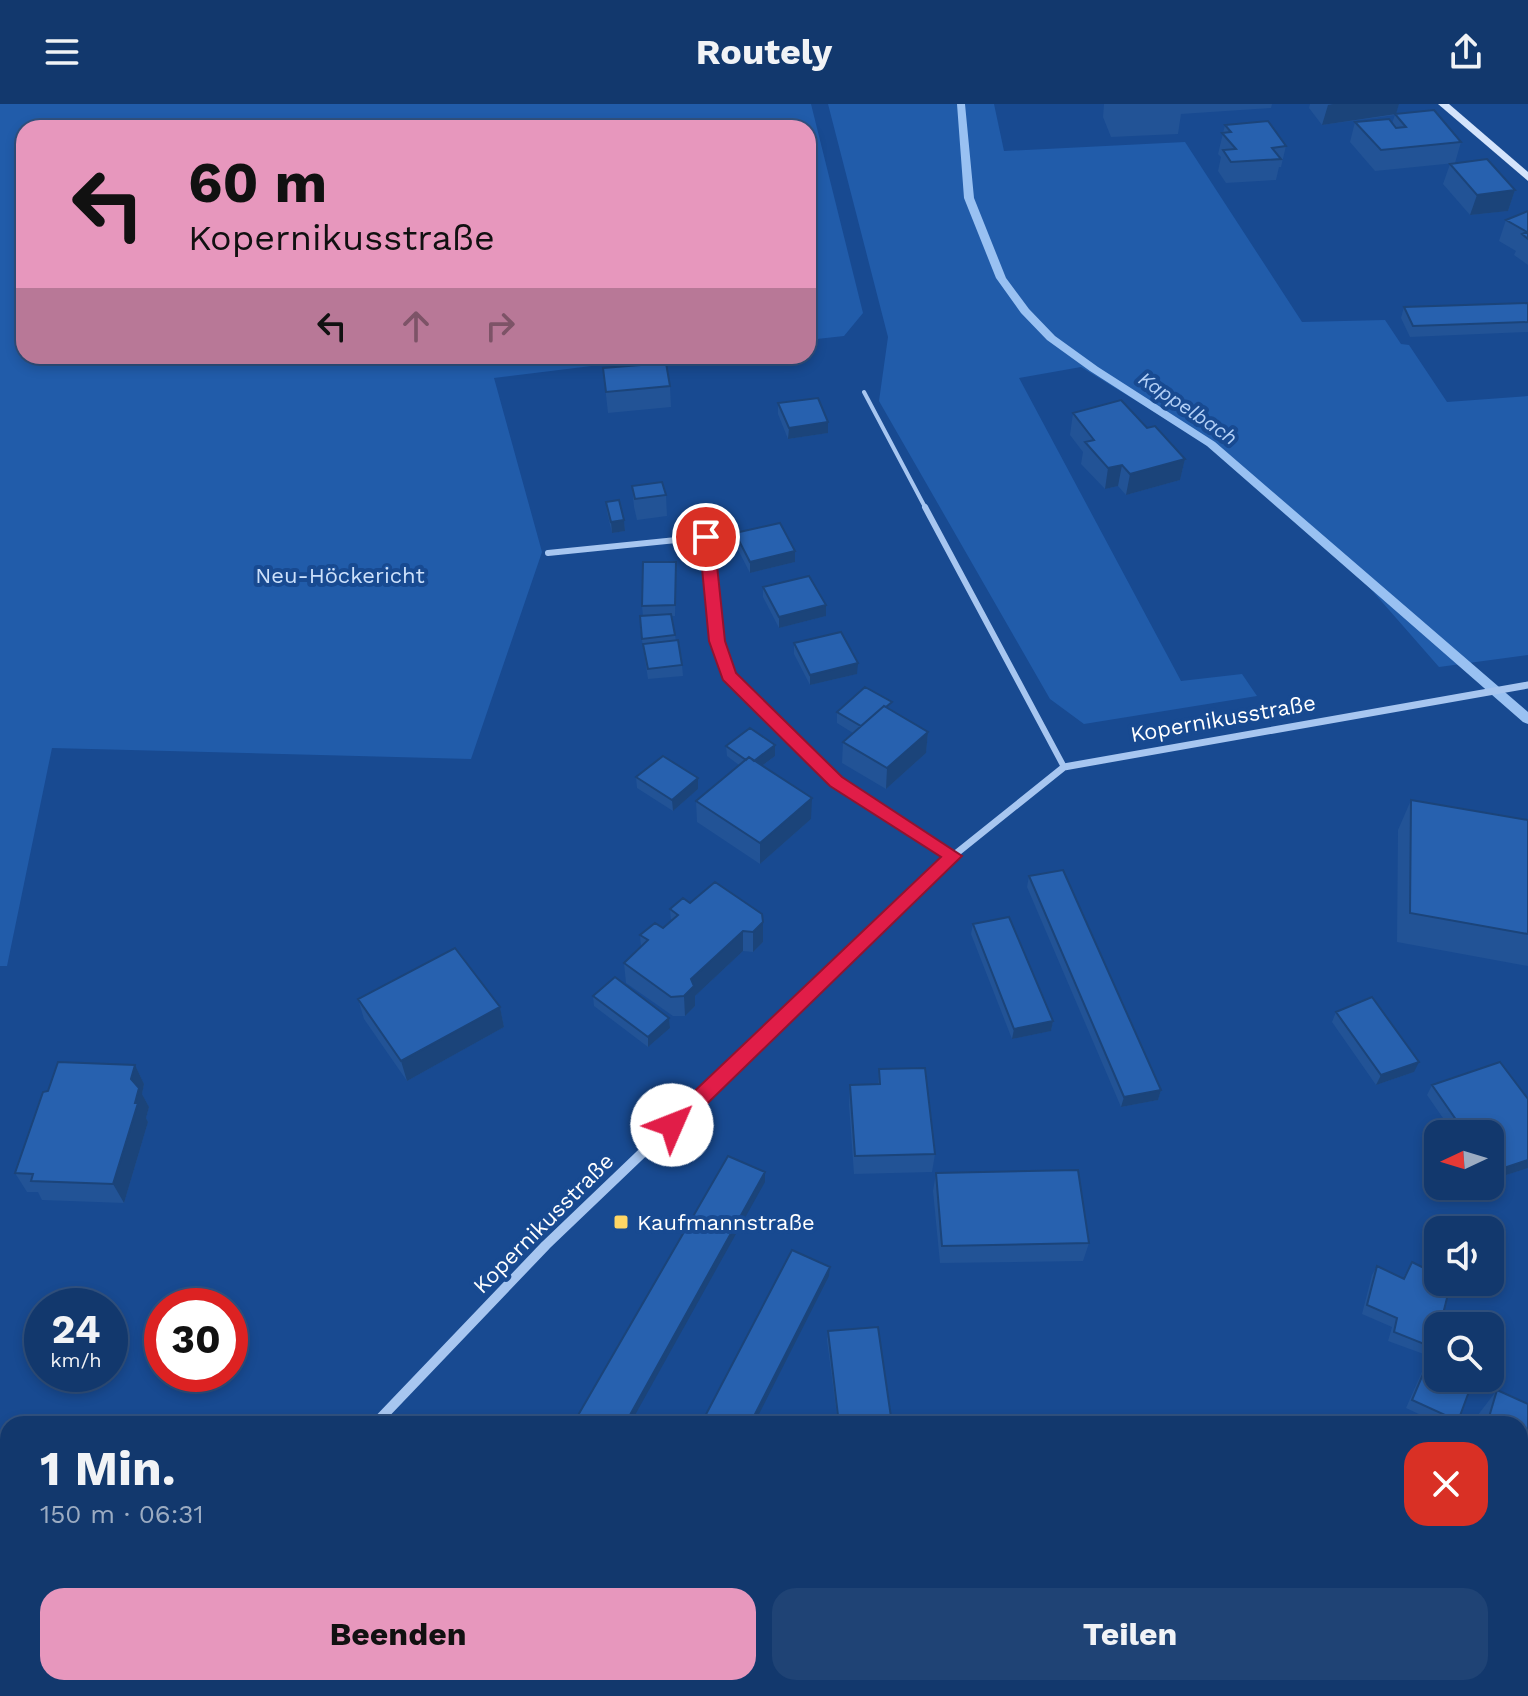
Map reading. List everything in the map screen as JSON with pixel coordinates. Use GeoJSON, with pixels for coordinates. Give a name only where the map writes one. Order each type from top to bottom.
{"type":"FeatureCollection","features":[{"type":"Feature","properties":{"kind":"main road"},"geometry":{"type":"LineString","coordinates":[[1443,104],[1528,178]]}},
{"type":"Feature","properties":{"kind":"street","name":"Kopernikusstraße"},"geometry":{"type":"LineString","coordinates":[[383,1416],[546,1245],[953,856],[1064,767],[1528,685]]}},
{"type":"Feature","properties":{"kind":"lane"},"geometry":{"type":"LineString","coordinates":[[864,392],[1064,767]]}},
{"type":"Feature","properties":{"kind":"lane"},"geometry":{"type":"LineString","coordinates":[[548,553],[706,537],[717,641],[728,676],[836,781],[953,856]]}},
{"type":"Feature","properties":{"kind":"green space","name":"Neu-Höckericht"},"geometry":{"type":"Polygon","coordinates":[[[0,104],[811,104],[815,120],[16,120],[16,364],[608,364],[494,378],[542,552],[471,759],[52,748],[7,966],[0,966],[0,104]]]}},
{"type":"Feature","properties":{"kind":"green space"},"geometry":{"type":"Polygon","coordinates":[[[828,104],[994,104],[1004,151],[1185,142],[1302,322],[1385,320],[1401,344],[1409,345],[1447,402],[1528,396],[1528,655],[1439,667],[1354,570],[1208,445],[1081,367],[1019,378],[1181,681],[1242,674],[1257,696],[1084,724],[1050,699],[879,401],[888,337],[828,104]]]}},
{"type":"Feature","properties":{"kind":"green space","name":"Neu-Höckericht"},"geometry":{"type":"Polygon","coordinates":[[[816,124],[863,313],[844,336],[816,339],[816,124]]]}},
{"type":"Feature","properties":{"kind":"building"},"geometry":{"type":"Polygon","coordinates":[[[1434,110],[1461,142],[1381,150],[1355,122],[1389,119],[1396,128],[1406,127],[1395,114],[1434,110]]]}},
{"type":"Feature","properties":{"kind":"building"},"geometry":{"type":"Polygon","coordinates":[[[1268,121],[1286,146],[1272,148],[1281,159],[1231,162],[1223,150],[1236,149],[1222,133],[1231,132],[1225,125],[1268,121]]]}},
{"type":"Feature","properties":{"kind":"building"},"geometry":{"type":"Polygon","coordinates":[[[1487,159],[1515,190],[1477,195],[1450,164],[1487,159]]]}},
{"type":"Feature","properties":{"kind":"building"},"geometry":{"type":"Polygon","coordinates":[[[1528,211],[1528,239],[1522,234],[1527,232],[1506,220],[1528,211]]]}},
{"type":"Feature","properties":{"kind":"building"},"geometry":{"type":"Polygon","coordinates":[[[1528,303],[1528,322],[1413,326],[1404,307],[1528,303]]]}},
{"type":"Feature","properties":{"kind":"building"},"geometry":{"type":"Polygon","coordinates":[[[666,364],[670,386],[606,392],[603,368],[666,364]]]}},
{"type":"Feature","properties":{"kind":"building"},"geometry":{"type":"Polygon","coordinates":[[[818,398],[828,422],[789,428],[778,403],[818,398]]]}},
{"type":"Feature","properties":{"kind":"building"},"geometry":{"type":"Polygon","coordinates":[[[1121,400],[1147,428],[1155,426],[1185,459],[1130,474],[1122,465],[1108,468],[1085,442],[1094,440],[1073,413],[1121,400]]]}},
{"type":"Feature","properties":{"kind":"building"},"geometry":{"type":"Polygon","coordinates":[[[662,482],[666,495],[635,499],[632,486],[662,482]]]}},
{"type":"Feature","properties":{"kind":"building"},"geometry":{"type":"Polygon","coordinates":[[[619,500],[624,520],[611,522],[606,502],[619,500]]]}},
{"type":"Feature","properties":{"kind":"building"},"geometry":{"type":"Polygon","coordinates":[[[780,523],[795,551],[750,562],[735,533],[780,523]]]}},
{"type":"Feature","properties":{"kind":"building"},"geometry":{"type":"Polygon","coordinates":[[[643,562],[676,562],[675,605],[642,606],[643,562]]]}},
{"type":"Feature","properties":{"kind":"building"},"geometry":{"type":"Polygon","coordinates":[[[809,576],[826,605],[779,617],[763,587],[809,576]]]}},
{"type":"Feature","properties":{"kind":"building"},"geometry":{"type":"Polygon","coordinates":[[[671,614],[675,635],[642,639],[640,616],[671,614]]]}},
{"type":"Feature","properties":{"kind":"building"},"geometry":{"type":"Polygon","coordinates":[[[841,632],[858,663],[810,675],[794,643],[841,632]]]}},
{"type":"Feature","properties":{"kind":"building"},"geometry":{"type":"Polygon","coordinates":[[[678,640],[682,665],[648,669],[643,644],[678,640]]]}},
{"type":"Feature","properties":{"kind":"building"},"geometry":{"type":"Polygon","coordinates":[[[865,687],[892,702],[861,726],[837,712],[865,687]]]}},
{"type":"Feature","properties":{"kind":"building"},"geometry":{"type":"Polygon","coordinates":[[[884,706],[928,732],[887,768],[843,742],[884,706]]]}},
{"type":"Feature","properties":{"kind":"building"},"geometry":{"type":"Polygon","coordinates":[[[750,728],[775,745],[754,761],[749,757],[746,760],[726,746],[750,728]]]}},
{"type":"Feature","properties":{"kind":"building"},"geometry":{"type":"Polygon","coordinates":[[[663,756],[698,778],[672,800],[636,777],[663,756]]]}},
{"type":"Feature","properties":{"kind":"building"},"geometry":{"type":"Polygon","coordinates":[[[749,757],[812,798],[760,843],[696,801],[749,757]]]}},
{"type":"Feature","properties":{"kind":"building"},"geometry":{"type":"Polygon","coordinates":[[[1411,800],[1528,820],[1528,934],[1410,913],[1411,800]]]}},
{"type":"Feature","properties":{"kind":"building"},"geometry":{"type":"Polygon","coordinates":[[[1063,870],[1161,1090],[1124,1097],[1029,876],[1063,870]]]}},
{"type":"Feature","properties":{"kind":"building"},"geometry":{"type":"Polygon","coordinates":[[[715,882],[762,914],[763,922],[753,932],[743,931],[691,979],[694,986],[684,996],[671,997],[624,963],[648,940],[640,935],[655,923],[663,928],[678,915],[670,909],[683,898],[690,903],[715,882]]]}},
{"type":"Feature","properties":{"kind":"building"},"geometry":{"type":"Polygon","coordinates":[[[1009,917],[1053,1021],[1014,1029],[973,924],[1009,917]]]}},
{"type":"Feature","properties":{"kind":"building"},"geometry":{"type":"Polygon","coordinates":[[[455,948],[500,1007],[401,1061],[358,999],[455,948]]]}},
{"type":"Feature","properties":{"kind":"building"},"geometry":{"type":"Polygon","coordinates":[[[615,977],[669,1018],[648,1037],[593,996],[615,977]]]}},
{"type":"Feature","properties":{"kind":"building"},"geometry":{"type":"Polygon","coordinates":[[[1372,997],[1419,1062],[1381,1075],[1336,1012],[1372,997]]]}},
{"type":"Feature","properties":{"kind":"building"},"geometry":{"type":"Polygon","coordinates":[[[58,1062],[135,1065],[131,1079],[139,1088],[135,1103],[138,1103],[113,1184],[31,1181],[33,1174],[15,1173],[43,1092],[48,1091],[58,1062]]]}},
{"type":"Feature","properties":{"kind":"building"},"geometry":{"type":"Polygon","coordinates":[[[1500,1062],[1528,1099],[1528,1160],[1504,1168],[1504,1120],[1456,1120],[1432,1085],[1500,1062]]]}},
{"type":"Feature","properties":{"kind":"building"},"geometry":{"type":"Polygon","coordinates":[[[925,1068],[935,1154],[855,1156],[850,1085],[880,1084],[879,1069],[925,1068]]]}},
{"type":"Feature","properties":{"kind":"building"},"geometry":{"type":"Polygon","coordinates":[[[728,1156],[765,1172],[629,1416],[578,1416],[728,1156]]]}},
{"type":"Feature","properties":{"kind":"building"},"geometry":{"type":"Polygon","coordinates":[[[1078,1170],[1089,1243],[942,1246],[936,1173],[1078,1170]]]}},
{"type":"Feature","properties":{"kind":"building"},"geometry":{"type":"Polygon","coordinates":[[[792,1250],[830,1267],[754,1416],[705,1416],[792,1250]]]}},
{"type":"Feature","properties":{"kind":"building"},"geometry":{"type":"Polygon","coordinates":[[[1412,1262],[1424,1268],[1424,1296],[1448,1296],[1444,1312],[1424,1312],[1424,1344],[1394,1332],[1397,1318],[1367,1305],[1377,1266],[1404,1279],[1412,1262]]]}},
{"type":"Feature","properties":{"kind":"building"},"geometry":{"type":"Polygon","coordinates":[[[878,1327],[891,1416],[838,1416],[828,1331],[878,1327]]]}},
{"type":"Feature","properties":{"kind":"building"},"geometry":{"type":"Polygon","coordinates":[[[1424,1372],[1424,1392],[1469,1392],[1460,1416],[1447,1416],[1412,1400],[1424,1372]]]}},
{"type":"Feature","properties":{"kind":"building"},"geometry":{"type":"Polygon","coordinates":[[[1496,1392],[1528,1404],[1528,1416],[1489,1416],[1496,1392]]]}},
{"type":"Feature","properties":{"kind":"waterway","name":"Kappelbach"},"geometry":{"type":"LineString","coordinates":[[961,104],[969,198],[1001,278],[1025,311],[1051,338],[1094,369],[1211,444],[1528,719]]}},
{"type":"Feature","properties":{"kind":"place","name":"Kaufmannstraße"},"geometry":{"type":"Point","coordinates":[621,1222]}},
{"type":"Feature","properties":{"kind":"route"},"geometry":{"type":"LineString","coordinates":[[672,1125],[953,856],[836,781],[728,676],[717,641],[706,537]]}}]}
